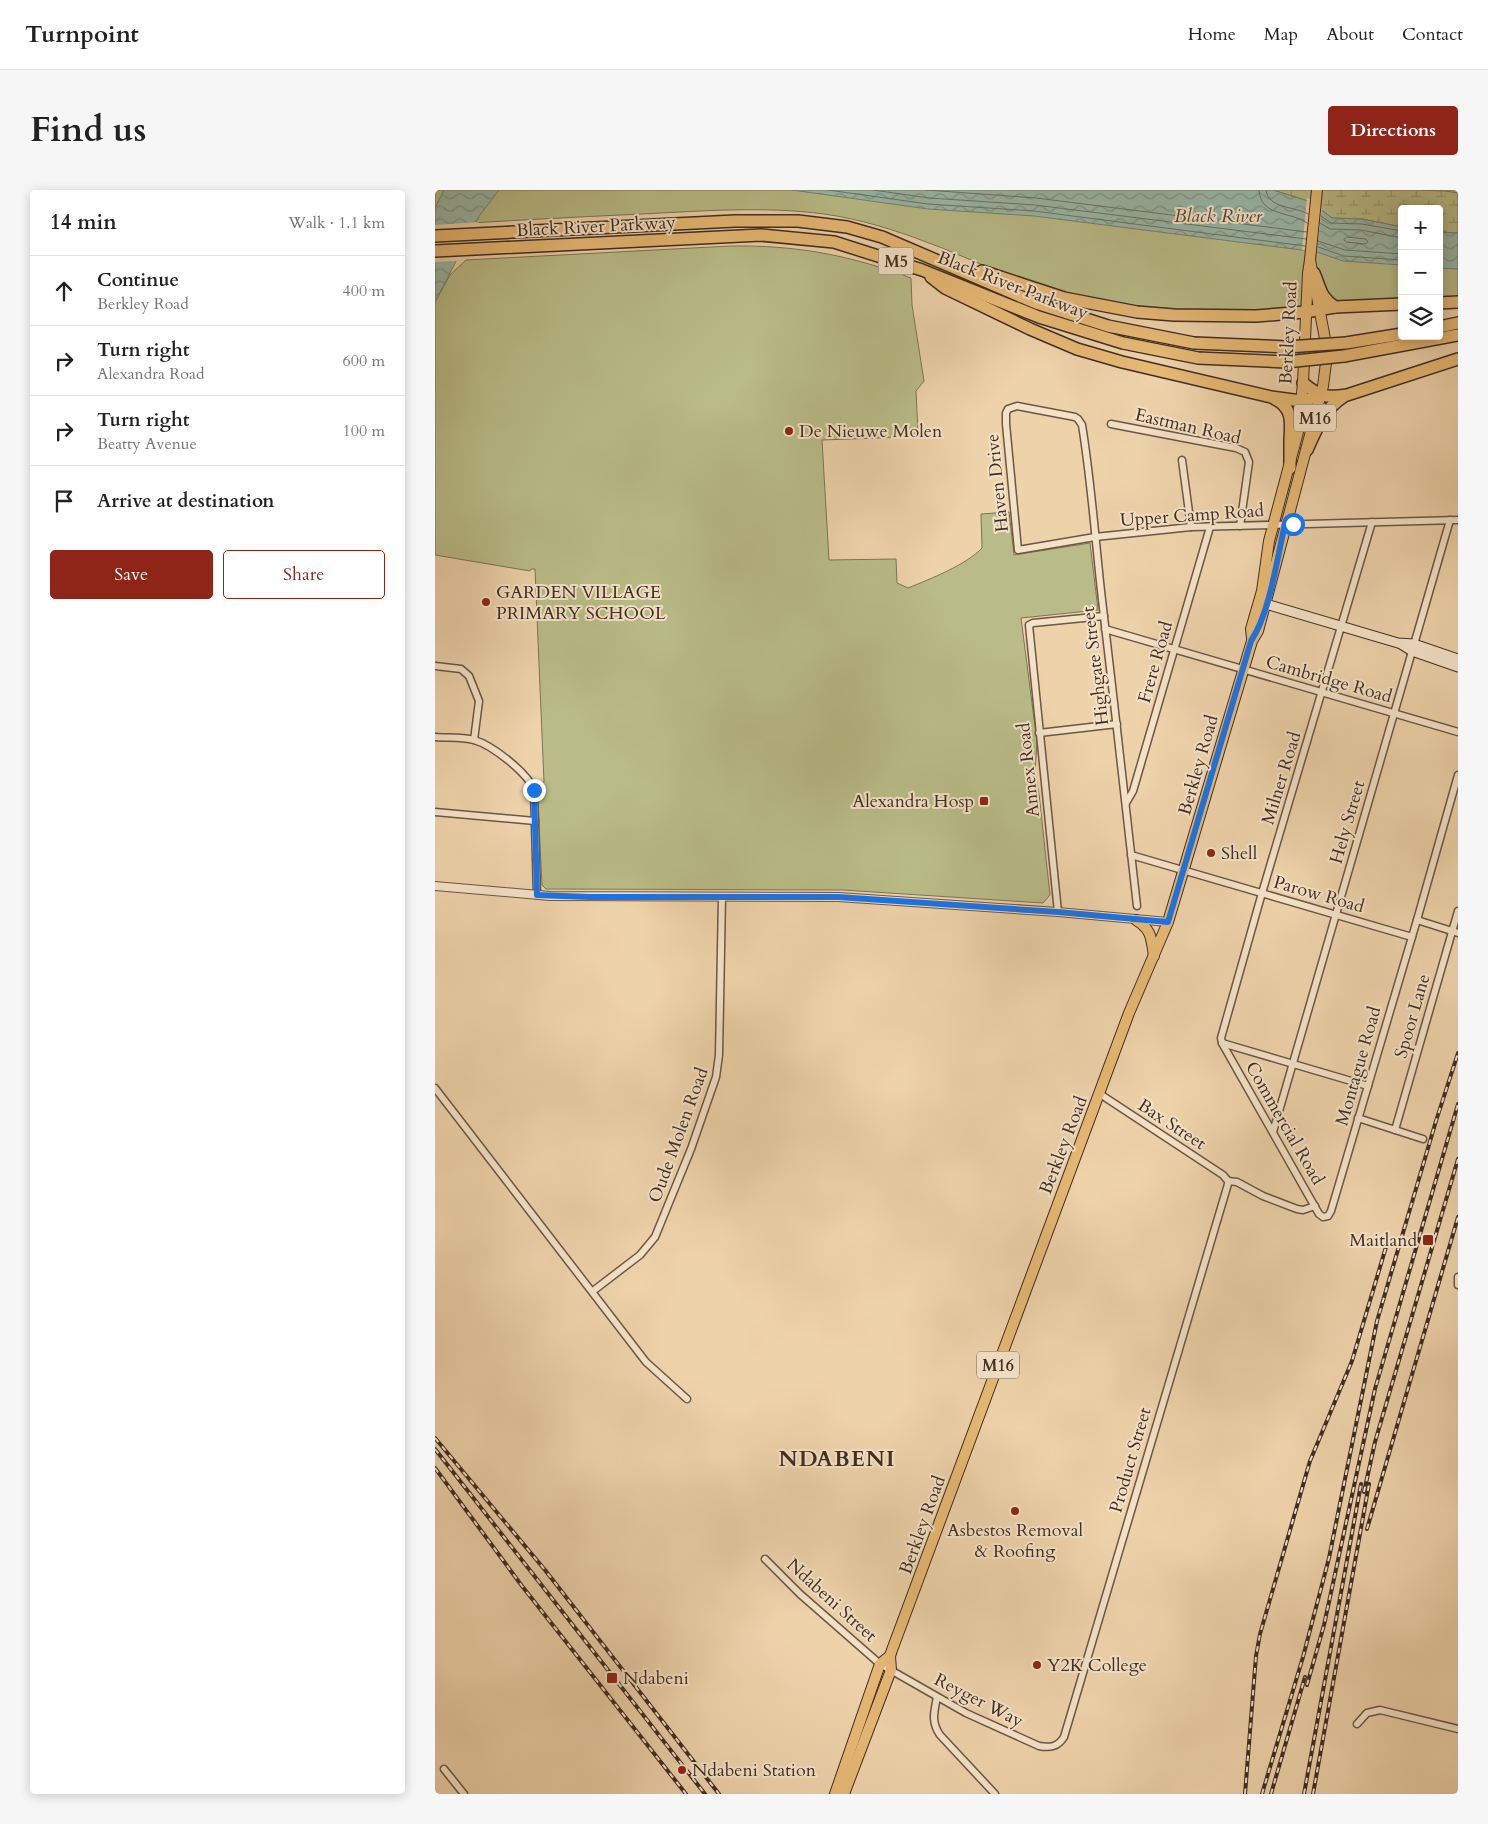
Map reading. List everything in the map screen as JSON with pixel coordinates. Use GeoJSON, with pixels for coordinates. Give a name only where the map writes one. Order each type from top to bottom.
{"type":"FeatureCollection","features":[{"type":"Feature","properties":{"kind":"highway","name":"Black River Parkway"},"geometry":{"type":"LineString","coordinates":[[435,236],[735,221],[798,220],[847,228],[882,237],[1036,303],[1108,326],[1194,343],[1287,347],[1346,343],[1398,335]]}},
{"type":"Feature","properties":{"kind":"highway","name":"Black River Parkway"},"geometry":{"type":"LineString","coordinates":[[435,251],[761,235],[834,242],[922,270],[1039,317],[1123,343],[1198,358],[1286,362],[1344,356],[1458,335]]}},
{"type":"Feature","properties":{"kind":"highway"},"geometry":{"type":"LineString","coordinates":[[882,237],[902,238],[990,275],[1064,298],[1137,312],[1208,316],[1305,312],[1335,307],[1398,304]]}},
{"type":"Feature","properties":{"kind":"highway"},"geometry":{"type":"LineString","coordinates":[[922,270],[945,288],[1029,329],[1077,349],[1122,362],[1271,397],[1301,401],[1321,396],[1347,395],[1458,359]]}},
{"type":"Feature","properties":{"kind":"highway"},"geometry":{"type":"LineString","coordinates":[[1314,274],[1325,301],[1335,307]]}},
{"type":"Feature","properties":{"kind":"highway"},"geometry":{"type":"LineString","coordinates":[[1443,303],[1458,302]]}},
{"type":"Feature","properties":{"kind":"highway"},"geometry":{"type":"LineString","coordinates":[[1443,326],[1458,323]]}},
{"type":"Feature","properties":{"kind":"highway"},"geometry":{"type":"LineString","coordinates":[[1303,382],[1321,396]]}},
{"type":"Feature","properties":{"kind":"highway"},"geometry":{"type":"LineString","coordinates":[[1307,450],[1324,415],[1335,402],[1347,395]]}},
{"type":"Feature","properties":{"kind":"highway"},"geometry":{"type":"LineString","coordinates":[[1271,397],[1281,402],[1290,416],[1292,426],[1290,468]]}},
{"type":"Feature","properties":{"kind":"main road","name":"Berkley Road"},"geometry":{"type":"LineString","coordinates":[[1263,603],[1273,525],[1297,438],[1303,382],[1307,272],[1317,190]]}},
{"type":"Feature","properties":{"kind":"main road","name":"Berkley Road"},"geometry":{"type":"LineString","coordinates":[[835,1794],[891,1670],[890,1656],[1129,1013],[1168,922],[1185,871],[1251,641],[1251,629],[1263,603],[1321,396],[1327,356],[1325,334],[1310,258]]}},
{"type":"Feature","properties":{"kind":"main road"},"geometry":{"type":"LineString","coordinates":[[1263,603],[1458,659]]}},
{"type":"Feature","properties":{"kind":"main road"},"geometry":{"type":"LineString","coordinates":[[1413,647],[1458,667]]}},
{"type":"Feature","properties":{"kind":"main road"},"geometry":{"type":"LineString","coordinates":[[1136,920],[1149,931],[1154,957]]}},
{"type":"Feature","properties":{"kind":"main road"},"geometry":{"type":"LineString","coordinates":[[880,1664],[890,1656]]}},
{"type":"Feature","properties":{"kind":"main road","name":"Berkley Road"},"geometry":{"type":"LineString","coordinates":[[844,1794],[880,1664]]}},
{"type":"Feature","properties":{"kind":"street","name":"Highgate Street"},"geometry":{"type":"LineString","coordinates":[[1006,413],[1008,409],[1017,406],[1075,417],[1081,422],[1137,906]]}},
{"type":"Feature","properties":{"kind":"street","name":"Haven Drive"},"geometry":{"type":"LineString","coordinates":[[1006,413],[1019,550]]}},
{"type":"Feature","properties":{"kind":"street","name":"Eastman Road"},"geometry":{"type":"LineString","coordinates":[[1111,424],[1236,448],[1245,452],[1249,462],[1239,526]]}},
{"type":"Feature","properties":{"kind":"street"},"geometry":{"type":"LineString","coordinates":[[1182,460],[1191,527]]}},
{"type":"Feature","properties":{"kind":"street","name":"Hely Street"},"geometry":{"type":"LineString","coordinates":[[1273,1132],[1450,520]]}},
{"type":"Feature","properties":{"kind":"street","name":"Upper Camp Road"},"geometry":{"type":"LineString","coordinates":[[1019,550],[1095,537],[1191,527],[1458,520]]}},
{"type":"Feature","properties":{"kind":"street","name":"Milner Road"},"geometry":{"type":"LineString","coordinates":[[1222,1043],[1221,1038],[1262,893],[1372,522]]}},
{"type":"Feature","properties":{"kind":"street","name":"Frere Road"},"geometry":{"type":"LineString","coordinates":[[1126,803],[1133,791],[1210,527]]}},
{"type":"Feature","properties":{"kind":"street","name":"Annex Road"},"geometry":{"type":"LineString","coordinates":[[1058,912],[1029,625],[1033,623],[1104,616]]}},
{"type":"Feature","properties":{"kind":"street","name":"Cambridge Road"},"geometry":{"type":"LineString","coordinates":[[1105,629],[1458,732]]}},
{"type":"Feature","properties":{"kind":"street"},"geometry":{"type":"LineString","coordinates":[[435,666],[461,669],[469,676],[479,702],[475,740]]}},
{"type":"Feature","properties":{"kind":"street"},"geometry":{"type":"LineString","coordinates":[[1039,733],[1117,724]]}},
{"type":"Feature","properties":{"kind":"street"},"geometry":{"type":"LineString","coordinates":[[435,737],[475,740],[494,750],[532,784],[534,790],[537,895]]}},
{"type":"Feature","properties":{"kind":"street","name":"Montague Road"},"geometry":{"type":"LineString","coordinates":[[1323,1217],[1328,1216],[1331,1211],[1458,775]]}},
{"type":"Feature","properties":{"kind":"street"},"geometry":{"type":"LineString","coordinates":[[435,812],[535,821]]}},
{"type":"Feature","properties":{"kind":"street","name":"Parow Road"},"geometry":{"type":"LineString","coordinates":[[1131,855],[1412,937]]}},
{"type":"Feature","properties":{"kind":"street"},"geometry":{"type":"LineString","coordinates":[[435,886],[537,895],[838,897],[1058,912],[1168,922]]}},
{"type":"Feature","properties":{"kind":"street","name":"Oude Molen Road"},"geometry":{"type":"LineString","coordinates":[[593,1291],[640,1255],[655,1237],[691,1149],[716,1078],[719,1055],[722,897]]}},
{"type":"Feature","properties":{"kind":"street","name":"Spoor Lane"},"geometry":{"type":"LineString","coordinates":[[1395,1130],[1455,932],[1458,911]]}},
{"type":"Feature","properties":{"kind":"street"},"geometry":{"type":"LineString","coordinates":[[1417,920],[1455,932]]}},
{"type":"Feature","properties":{"kind":"street"},"geometry":{"type":"LineString","coordinates":[[1222,1043],[1368,1086]]}},
{"type":"Feature","properties":{"kind":"street","name":"Commercial Road"},"geometry":{"type":"LineString","coordinates":[[1222,1043],[1323,1217]]}},
{"type":"Feature","properties":{"kind":"street"},"geometry":{"type":"LineString","coordinates":[[435,1088],[647,1362],[687,1399]]}},
{"type":"Feature","properties":{"kind":"street","name":"Bax Street"},"geometry":{"type":"LineString","coordinates":[[1100,1094],[1228,1180],[1237,1182],[1263,1196],[1297,1209],[1303,1210],[1315,1206]]}},
{"type":"Feature","properties":{"kind":"street"},"geometry":{"type":"LineString","coordinates":[[1358,1118],[1423,1139]]}},
{"type":"Feature","properties":{"kind":"street","name":"Product Street"},"geometry":{"type":"LineString","coordinates":[[1056,1746],[1064,1737],[1228,1180]]}},
{"type":"Feature","properties":{"kind":"street"},"geometry":{"type":"LineString","coordinates":[[1458,1277],[1458,1285]]}},
{"type":"Feature","properties":{"kind":"street","name":"Ndabeni Street"},"geometry":{"type":"LineString","coordinates":[[765,1559],[799,1594],[880,1664],[891,1670]]}},
{"type":"Feature","properties":{"kind":"street","name":"Reyger Way"},"geometry":{"type":"LineString","coordinates":[[891,1670],[966,1713],[1039,1746],[1049,1748],[1056,1746]]}},
{"type":"Feature","properties":{"kind":"street"},"geometry":{"type":"LineString","coordinates":[[937,1697],[934,1714],[935,1728],[995,1794]]}},
{"type":"Feature","properties":{"kind":"street"},"geometry":{"type":"LineString","coordinates":[[1357,1724],[1367,1713],[1380,1710],[1458,1729]]}},
{"type":"Feature","properties":{"kind":"street"},"geometry":{"type":"LineString","coordinates":[[444,1769],[464,1794]]}},
{"type":"Feature","properties":{"kind":"green space"},"geometry":{"type":"Polygon","coordinates":[[[435,190],[1458,190],[1458,298],[1443,299],[1443,205],[1398,205],[1398,301],[1238,311],[1173,310],[1100,301],[1021,280],[890,229],[824,214],[778,210],[733,210],[435,225],[435,190]]]}},
{"type":"Feature","properties":{"kind":"green space"},"geometry":{"type":"Polygon","coordinates":[[[1273,190],[1417,190],[1458,193],[1458,233],[1443,232],[1443,205],[1398,205],[1398,226],[1362,219],[1332,218],[1311,202],[1273,190]]]}},
{"type":"Feature","properties":{"kind":"green space"},"geometry":{"type":"Polygon","coordinates":[[[730,246],[778,247],[822,253],[866,263],[911,278],[912,305],[924,381],[916,391],[918,433],[907,434],[905,437],[822,440],[829,560],[896,559],[897,583],[908,588],[957,566],[982,548],[981,514],[1009,512],[1014,555],[1090,543],[1098,610],[1021,618],[1037,742],[1035,773],[1050,895],[1043,903],[843,890],[546,889],[542,885],[537,783],[544,782],[535,569],[530,571],[435,555],[435,302],[450,275],[466,260],[730,246]]]}},
{"type":"Feature","properties":{"kind":"water"},"geometry":{"type":"Polygon","coordinates":[[[444,190],[499,190],[480,215],[435,302],[435,208],[444,190]]]}},
{"type":"Feature","properties":{"kind":"water","name":"Black River"},"geometry":{"type":"Polygon","coordinates":[[[792,190],[1273,190],[1311,202],[1332,218],[1362,219],[1398,226],[1398,265],[1343,261],[1317,252],[1034,216],[928,209],[792,190]]]}},
{"type":"Feature","properties":{"kind":"water"},"geometry":{"type":"Polygon","coordinates":[[[1443,232],[1458,233],[1458,269],[1443,268],[1443,232]]]}},
{"type":"Feature","properties":{"kind":"pier"},"geometry":{"type":"Polygon","coordinates":[[[1307,198],[1322,207],[1317,252],[1302,250],[1307,198]]]}},
{"type":"Feature","properties":{"kind":"pier"},"geometry":{"type":"Polygon","coordinates":[[[479,222],[460,261],[435,262],[435,225],[479,222]]]}},
{"type":"Feature","properties":{"kind":"railway"},"geometry":{"type":"LineString","coordinates":[[1262,1794],[1303,1657],[1329,1558],[1377,1321],[1458,1053]]}},
{"type":"Feature","properties":{"kind":"railway"},"geometry":{"type":"LineString","coordinates":[[1307,1685],[1324,1625],[1375,1389],[1458,1104]]}},
{"type":"Feature","properties":{"kind":"railway"},"geometry":{"type":"LineString","coordinates":[[1364,1492],[1375,1442],[1458,1159]]}},
{"type":"Feature","properties":{"kind":"railway"},"geometry":{"type":"LineString","coordinates":[[1367,1529],[1458,1217]]}},
{"type":"Feature","properties":{"kind":"railway"},"geometry":{"type":"LineString","coordinates":[[1245,1794],[1256,1656],[1260,1634],[1310,1461],[1352,1361],[1386,1247]]}},
{"type":"Feature","properties":{"kind":"railway"},"geometry":{"type":"LineString","coordinates":[[435,1438],[545,1570],[719,1794]]}},
{"type":"Feature","properties":{"kind":"railway"},"geometry":{"type":"LineString","coordinates":[[435,1449],[705,1794]]}},
{"type":"Feature","properties":{"kind":"railway"},"geometry":{"type":"LineString","coordinates":[[435,1468],[522,1586],[686,1794]]}},
{"type":"Feature","properties":{"kind":"railway"},"geometry":{"type":"LineString","coordinates":[[1304,1794],[1361,1484]]}},
{"type":"Feature","properties":{"kind":"railway"},"geometry":{"type":"LineString","coordinates":[[1313,1794],[1369,1484]]}},
{"type":"Feature","properties":{"kind":"railway"},"geometry":{"type":"LineString","coordinates":[[1271,1794],[1305,1677]]}},
{"type":"Feature","properties":{"kind":"place","name":"De Nieuwe Molen"},"geometry":{"type":"Point","coordinates":[789,431]}},
{"type":"Feature","properties":{"kind":"place","name":"GARDEN VILLAGE PRIMARY SCHOOL"},"geometry":{"type":"Point","coordinates":[486,602]}},
{"type":"Feature","properties":{"kind":"place","name":"Alexandra Hosp"},"geometry":{"type":"Point","coordinates":[984,801]}},
{"type":"Feature","properties":{"kind":"place","name":"Shell"},"geometry":{"type":"Point","coordinates":[1211,853]}},
{"type":"Feature","properties":{"kind":"place","name":"Maitland"},"geometry":{"type":"Point","coordinates":[1428,1240]}},
{"type":"Feature","properties":{"kind":"place","name":"Asbestos Removal & Roofing"},"geometry":{"type":"Point","coordinates":[1015,1511]}},
{"type":"Feature","properties":{"kind":"place","name":"Y2K College"},"geometry":{"type":"Point","coordinates":[1037,1665]}},
{"type":"Feature","properties":{"kind":"place","name":"Ndabeni"},"geometry":{"type":"Point","coordinates":[612,1678]}},
{"type":"Feature","properties":{"kind":"place","name":"Ndabeni Station"},"geometry":{"type":"Point","coordinates":[682,1770]}},
{"type":"Feature","properties":{"kind":"district","name":"NDABENI"},"geometry":{"type":"Point","coordinates":[837,1458]}},
{"type":"Feature","properties":{"kind":"route"},"geometry":{"type":"LineString","coordinates":[[534,790],[537,895],[589,897],[838,897],[1058,912],[1168,922],[1185,871],[1251,641],[1258,631],[1266,604],[1285,524],[1293,524]]}}]}
